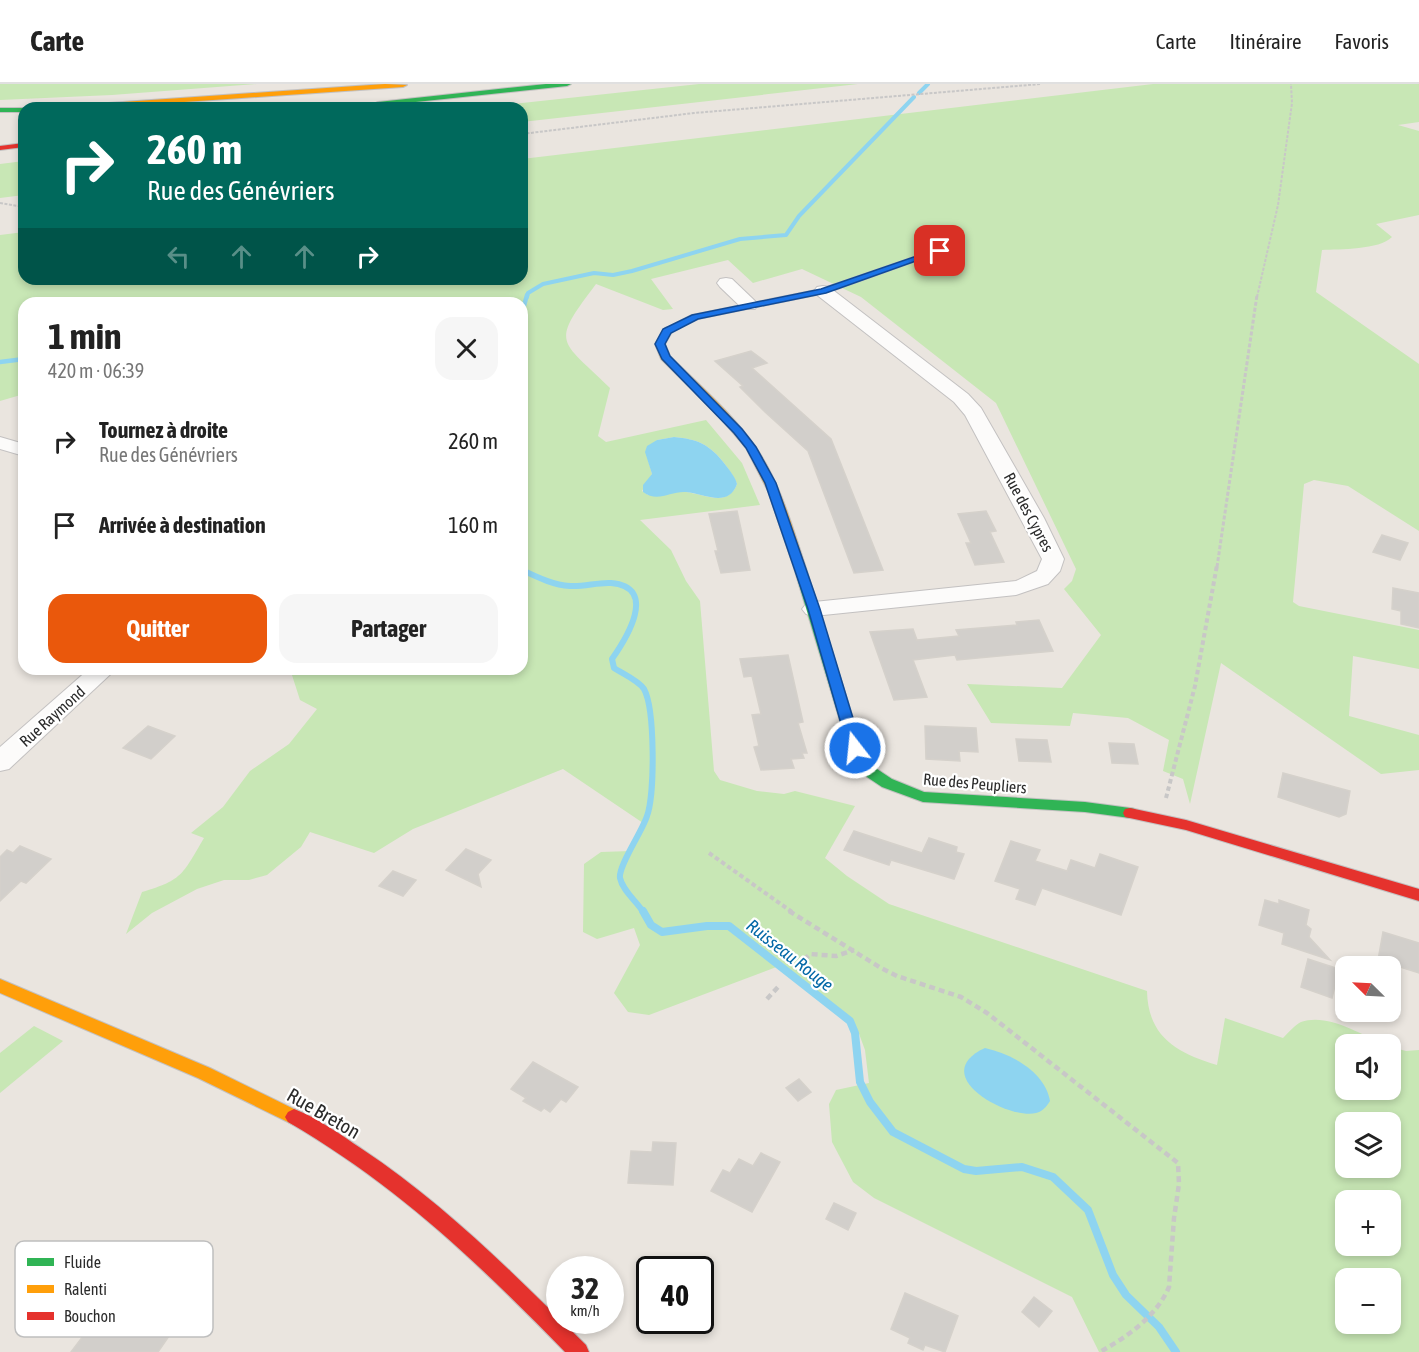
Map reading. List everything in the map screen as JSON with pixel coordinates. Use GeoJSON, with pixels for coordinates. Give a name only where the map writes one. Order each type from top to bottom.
{"type":"FeatureCollection","features":[{"type":"Feature","properties":{"kind":"main road"},"geometry":{"type":"LineString","coordinates":[[240,102],[409,84]]}},
{"type":"Feature","properties":{"kind":"main road"},"geometry":{"type":"LineString","coordinates":[[403,102],[567,84]]}},
{"type":"Feature","properties":{"kind":"main road"},"geometry":{"type":"LineString","coordinates":[[153,102],[404,85]]}},
{"type":"Feature","properties":{"kind":"main road"},"geometry":{"type":"LineString","coordinates":[[0,110],[18,110]]}},
{"type":"Feature","properties":{"kind":"main road"},"geometry":{"type":"LineString","coordinates":[[0,147],[18,145]]}},
{"type":"Feature","properties":{"kind":"main road"},"geometry":{"type":"LineString","coordinates":[[750,305],[823,291],[940,251]]}},
{"type":"Feature","properties":{"kind":"main road","name":"Rue des Peupliers"},"geometry":{"type":"LineString","coordinates":[[750,305],[684,321],[667,331],[660,344],[665,357],[738,431],[762,465],[771,483],[814,609],[855,748],[872,773],[886,783],[923,797],[1085,807],[1161,819],[1419,895]]}},
{"type":"Feature","properties":{"kind":"main road","name":"Rue Breton"},"geometry":{"type":"LineString","coordinates":[[0,986],[190,1067],[271,1105],[356,1153],[437,1214],[476,1249],[579,1352]]}},
{"type":"Feature","properties":{"kind":"street"},"geometry":{"type":"LineString","coordinates":[[726,284],[750,305]]}},
{"type":"Feature","properties":{"kind":"street","name":"Rue des Cypres"},"geometry":{"type":"LineString","coordinates":[[814,609],[1016,588],[1039,581],[1047,574],[1053,559],[974,412],[961,398],[823,291]]}},
{"type":"Feature","properties":{"kind":"street"},"geometry":{"type":"LineString","coordinates":[[0,444],[18,448]]}},
{"type":"Feature","properties":{"kind":"street","name":"Rue Raymond"},"geometry":{"type":"LineString","coordinates":[[0,762],[97,675]]}},
{"type":"Feature","properties":{"kind":"path"},"geometry":{"type":"LineString","coordinates":[[528,133],[694,113],[848,102],[1041,84]]}},
{"type":"Feature","properties":{"kind":"path"},"geometry":{"type":"LineString","coordinates":[[1161,819],[1196,686],[1216,575],[1257,295],[1278,205],[1292,103],[1291,84]]}},
{"type":"Feature","properties":{"kind":"path"},"geometry":{"type":"LineString","coordinates":[[0,203],[18,206]]}},
{"type":"Feature","properties":{"kind":"path"},"geometry":{"type":"LineString","coordinates":[[709,853],[737,871],[774,901],[897,976],[961,997],[987,1013],[1179,1163],[1180,1181],[1174,1218],[1169,1288],[1163,1299],[1136,1330],[1100,1352]]}},
{"type":"Feature","properties":{"kind":"path"},"geometry":{"type":"LineString","coordinates":[[797,968],[810,954],[836,956],[854,950]]}},
{"type":"Feature","properties":{"kind":"path"},"geometry":{"type":"LineString","coordinates":[[766,999],[778,987]]}},
{"type":"Feature","properties":{"kind":"green space"},"geometry":{"type":"Polygon","coordinates":[[[0,84],[257,84],[112,95],[0,100],[0,84]]]}},
{"type":"Feature","properties":{"kind":"green space"},"geometry":{"type":"Polygon","coordinates":[[[699,84],[858,84],[528,121],[528,102],[699,84]]]}},
{"type":"Feature","properties":{"kind":"green space"},"geometry":{"type":"Polygon","coordinates":[[[1153,84],[1419,84],[1419,122],[1398,125],[1419,131],[1419,215],[1376,224],[1392,237],[1378,244],[1359,248],[1322,250],[1316,292],[1419,364],[1419,531],[1348,486],[1314,480],[1304,484],[1293,602],[1299,606],[1419,630],[1419,669],[1353,656],[1349,716],[1419,735],[1419,770],[1381,774],[1221,663],[1190,804],[1183,779],[1163,771],[1169,740],[1128,718],[1073,713],[1070,726],[991,723],[967,684],[1062,688],[1101,635],[1064,589],[1072,581],[1076,569],[996,403],[861,297],[802,269],[753,283],[728,260],[651,279],[673,309],[663,310],[596,284],[572,319],[567,331],[567,340],[571,349],[610,388],[598,436],[606,442],[706,420],[742,463],[760,505],[640,520],[671,550],[686,581],[700,601],[714,771],[720,780],[757,791],[784,794],[795,791],[855,806],[825,858],[847,876],[889,904],[1147,991],[1149,1007],[1159,1031],[1167,1041],[1189,1055],[1217,1065],[1225,1018],[1283,1038],[1301,1022],[1321,1020],[1332,1022],[1361,1034],[1335,1034],[1335,1100],[1401,1100],[1401,1050],[1419,1050],[1419,1352],[1099,1352],[1072,1297],[874,1198],[853,1182],[832,1142],[829,1104],[836,1090],[869,1083],[865,1050],[858,1031],[779,966],[649,1015],[628,1012],[614,993],[640,945],[634,928],[597,939],[583,932],[584,864],[601,852],[631,851],[646,825],[563,769],[413,829],[374,853],[310,832],[301,847],[267,875],[249,880],[224,880],[197,889],[152,913],[126,934],[142,892],[175,879],[191,860],[204,838],[191,833],[223,807],[250,771],[289,744],[317,709],[300,700],[292,675],[528,675],[528,297],[18,297],[18,396],[0,401],[0,235],[18,233],[18,285],[528,285],[528,158],[1153,84]],[[682,438],[657,440],[648,460],[652,474],[642,491],[648,495],[686,492],[714,498],[728,496],[737,484],[728,468],[708,447],[697,441],[682,438]]]}},
{"type":"Feature","properties":{"kind":"green space"},"geometry":{"type":"Polygon","coordinates":[[[18,162],[18,196],[0,198],[0,164],[18,162]]]}},
{"type":"Feature","properties":{"kind":"green space"},"geometry":{"type":"Polygon","coordinates":[[[34,1026],[63,1041],[0,1093],[0,1053],[34,1026]]]}},
{"type":"Feature","properties":{"kind":"water"},"geometry":{"type":"Polygon","coordinates":[[[674,437],[697,441],[714,452],[735,478],[737,484],[733,492],[728,496],[714,498],[686,492],[659,497],[643,492],[643,485],[652,474],[645,452],[647,446],[657,440],[674,437]]]}},
{"type":"Feature","properties":{"kind":"water"},"geometry":{"type":"Polygon","coordinates":[[[985,1048],[1016,1060],[1042,1081],[1050,1101],[1041,1111],[1023,1113],[1008,1110],[992,1103],[968,1082],[964,1071],[969,1059],[985,1048]]]}},
{"type":"Feature","properties":{"kind":"building"},"geometry":{"type":"Polygon","coordinates":[[[751,351],[767,363],[752,368],[831,439],[883,570],[854,573],[808,451],[765,412],[740,387],[743,386],[715,361],[751,351]]]}},
{"type":"Feature","properties":{"kind":"building"},"geometry":{"type":"Polygon","coordinates":[[[737,511],[750,570],[721,573],[709,514],[737,511]]]}},
{"type":"Feature","properties":{"kind":"building"},"geometry":{"type":"Polygon","coordinates":[[[986,511],[996,531],[990,532],[1004,562],[975,565],[966,543],[971,543],[958,514],[986,511]]]}},
{"type":"Feature","properties":{"kind":"building"},"geometry":{"type":"Polygon","coordinates":[[[1382,535],[1408,543],[1400,560],[1373,552],[1382,535]]]}},
{"type":"Feature","properties":{"kind":"building"},"geometry":{"type":"Polygon","coordinates":[[[1393,588],[1419,593],[1419,628],[1401,624],[1401,611],[1392,609],[1393,588]]]}},
{"type":"Feature","properties":{"kind":"building"},"geometry":{"type":"Polygon","coordinates":[[[1039,620],[1053,651],[957,660],[955,655],[913,660],[927,697],[894,700],[870,632],[913,629],[917,640],[959,636],[956,630],[1017,625],[1016,622],[1039,620]]]}},
{"type":"Feature","properties":{"kind":"building"},"geometry":{"type":"Polygon","coordinates":[[[788,655],[803,722],[798,723],[807,753],[802,753],[804,758],[791,759],[794,768],[761,770],[754,747],[759,746],[752,715],[761,714],[752,676],[744,677],[740,659],[788,655]]]}},
{"type":"Feature","properties":{"kind":"building"},"geometry":{"type":"Polygon","coordinates":[[[148,726],[175,736],[151,759],[123,748],[148,726]]]}},
{"type":"Feature","properties":{"kind":"building"},"geometry":{"type":"Polygon","coordinates":[[[925,726],[976,728],[978,752],[959,751],[960,761],[926,759],[925,726]]]}},
{"type":"Feature","properties":{"kind":"building"},"geometry":{"type":"Polygon","coordinates":[[[1016,739],[1047,740],[1051,762],[1019,761],[1016,739]]]}},
{"type":"Feature","properties":{"kind":"building"},"geometry":{"type":"Polygon","coordinates":[[[1109,743],[1134,744],[1138,764],[1112,763],[1109,743]]]}},
{"type":"Feature","properties":{"kind":"building"},"geometry":{"type":"Polygon","coordinates":[[[1283,773],[1350,791],[1346,814],[1339,817],[1278,797],[1283,773]]]}},
{"type":"Feature","properties":{"kind":"building"},"geometry":{"type":"Polygon","coordinates":[[[854,831],[922,853],[929,838],[957,847],[956,852],[964,854],[954,879],[891,860],[889,865],[844,850],[854,831]]]}},
{"type":"Feature","properties":{"kind":"building"},"geometry":{"type":"Polygon","coordinates":[[[1011,841],[1040,850],[1035,861],[1067,871],[1071,860],[1095,868],[1100,854],[1138,867],[1121,915],[1042,888],[1035,905],[1016,899],[1020,889],[995,881],[1011,841]]]}},
{"type":"Feature","properties":{"kind":"building"},"geometry":{"type":"Polygon","coordinates":[[[20,846],[51,859],[26,883],[21,881],[0,901],[0,857],[7,850],[13,853],[20,846]]]}},
{"type":"Feature","properties":{"kind":"building"},"geometry":{"type":"Polygon","coordinates":[[[466,849],[491,860],[478,874],[481,887],[446,870],[466,849]]]}},
{"type":"Feature","properties":{"kind":"building"},"geometry":{"type":"Polygon","coordinates":[[[393,871],[416,880],[403,896],[379,886],[393,871]]]}},
{"type":"Feature","properties":{"kind":"building"},"geometry":{"type":"Polygon","coordinates":[[[1265,900],[1279,904],[1279,900],[1309,910],[1306,925],[1311,929],[1309,937],[1330,960],[1282,944],[1284,933],[1259,925],[1265,900]]]}},
{"type":"Feature","properties":{"kind":"building"},"geometry":{"type":"Polygon","coordinates":[[[1383,932],[1419,943],[1419,973],[1401,967],[1401,956],[1379,956],[1383,932]]]}},
{"type":"Feature","properties":{"kind":"building"},"geometry":{"type":"Polygon","coordinates":[[[1308,959],[1335,968],[1332,998],[1301,987],[1308,959]]]}},
{"type":"Feature","properties":{"kind":"building"},"geometry":{"type":"Polygon","coordinates":[[[533,1062],[578,1087],[566,1102],[561,1099],[550,1112],[544,1108],[541,1111],[523,1101],[526,1098],[511,1089],[533,1062]]]}},
{"type":"Feature","properties":{"kind":"building"},"geometry":{"type":"Polygon","coordinates":[[[799,1079],[811,1092],[798,1101],[786,1088],[799,1079]]]}},
{"type":"Feature","properties":{"kind":"building"},"geometry":{"type":"Polygon","coordinates":[[[653,1142],[676,1143],[673,1185],[628,1183],[631,1151],[652,1152],[653,1142]]]}},
{"type":"Feature","properties":{"kind":"building"},"geometry":{"type":"Polygon","coordinates":[[[761,1153],[780,1162],[752,1212],[711,1191],[723,1170],[730,1173],[739,1159],[753,1166],[761,1153]]]}},
{"type":"Feature","properties":{"kind":"building"},"geometry":{"type":"Polygon","coordinates":[[[834,1203],[856,1213],[848,1230],[826,1219],[834,1203]]]}},
{"type":"Feature","properties":{"kind":"building"},"geometry":{"type":"Polygon","coordinates":[[[905,1293],[958,1316],[945,1352],[925,1345],[923,1350],[908,1343],[910,1338],[891,1329],[905,1293]]]}},
{"type":"Feature","properties":{"kind":"building"},"geometry":{"type":"Polygon","coordinates":[[[1034,1297],[1052,1311],[1039,1327],[1022,1312],[1034,1297]]]}},
{"type":"Feature","properties":{"kind":"building"},"geometry":{"type":"Polygon","coordinates":[[[82,1337],[168,1337],[158,1352],[71,1352],[82,1337]]]}},
{"type":"Feature","properties":{"kind":"waterway"},"geometry":{"type":"LineString","coordinates":[[919,93],[928,84]]}},
{"type":"Feature","properties":{"kind":"waterway"},"geometry":{"type":"LineString","coordinates":[[527,297],[528,293],[543,284],[594,273],[613,275],[632,271],[740,239],[786,235],[799,216],[914,97]]}},
{"type":"Feature","properties":{"kind":"waterway","name":"Ruisseau Rouge"},"geometry":{"type":"LineString","coordinates":[[0,362],[18,360]]}},
{"type":"Feature","properties":{"kind":"waterway","name":"Ruisseau Rouge"},"geometry":{"type":"LineString","coordinates":[[528,573],[564,585],[611,583],[625,587],[633,594],[636,604],[635,615],[612,659],[614,668],[644,689],[650,714],[653,752],[650,805],[620,873],[624,888],[643,912]]}},
{"type":"Feature","properties":{"kind":"waterway","name":"Ruisseau Rouge"},"geometry":{"type":"LineString","coordinates":[[643,911],[651,925],[662,932],[707,926],[729,926],[850,1021],[855,1033],[860,1082],[870,1102],[893,1132],[964,1169],[976,1171],[1022,1167],[1053,1177],[1088,1210],[1113,1275],[1126,1295],[1159,1327],[1176,1352]]}},
{"type":"Feature","properties":{"kind":"traffic: fast"},"geometry":{"type":"LineString","coordinates":[[397,102],[567,84]]}},
{"type":"Feature","properties":{"kind":"traffic: fast"},"geometry":{"type":"LineString","coordinates":[[0,110],[18,110]]}},
{"type":"Feature","properties":{"kind":"traffic: fast"},"geometry":{"type":"LineString","coordinates":[[800,568],[855,748],[872,773],[887,783],[923,797],[1085,807],[1130,813]]}},
{"type":"Feature","properties":{"kind":"traffic: slow"},"geometry":{"type":"LineString","coordinates":[[153,102],[403,85]]}},
{"type":"Feature","properties":{"kind":"traffic: slow"},"geometry":{"type":"LineString","coordinates":[[668,330],[660,344],[665,357],[733,424],[751,448],[767,476],[800,568]]}},
{"type":"Feature","properties":{"kind":"traffic: slow"},"geometry":{"type":"LineString","coordinates":[[0,986],[204,1073],[294,1117]]}},
{"type":"Feature","properties":{"kind":"traffic: jam"},"geometry":{"type":"LineString","coordinates":[[0,148],[18,146]]}},
{"type":"Feature","properties":{"kind":"traffic: jam"},"geometry":{"type":"LineString","coordinates":[[668,330],[695,317],[823,291],[940,251]]}},
{"type":"Feature","properties":{"kind":"traffic: jam"},"geometry":{"type":"LineString","coordinates":[[1130,813],[1186,825],[1419,895]]}},
{"type":"Feature","properties":{"kind":"traffic: jam"},"geometry":{"type":"LineString","coordinates":[[294,1117],[374,1166],[446,1223],[579,1352]]}},
{"type":"Feature","properties":{"kind":"route"},"geometry":{"type":"LineString","coordinates":[[855,748],[814,609],[771,483],[751,447],[665,357],[660,344],[667,331],[695,317],[823,291],[940,251]]}}]}
